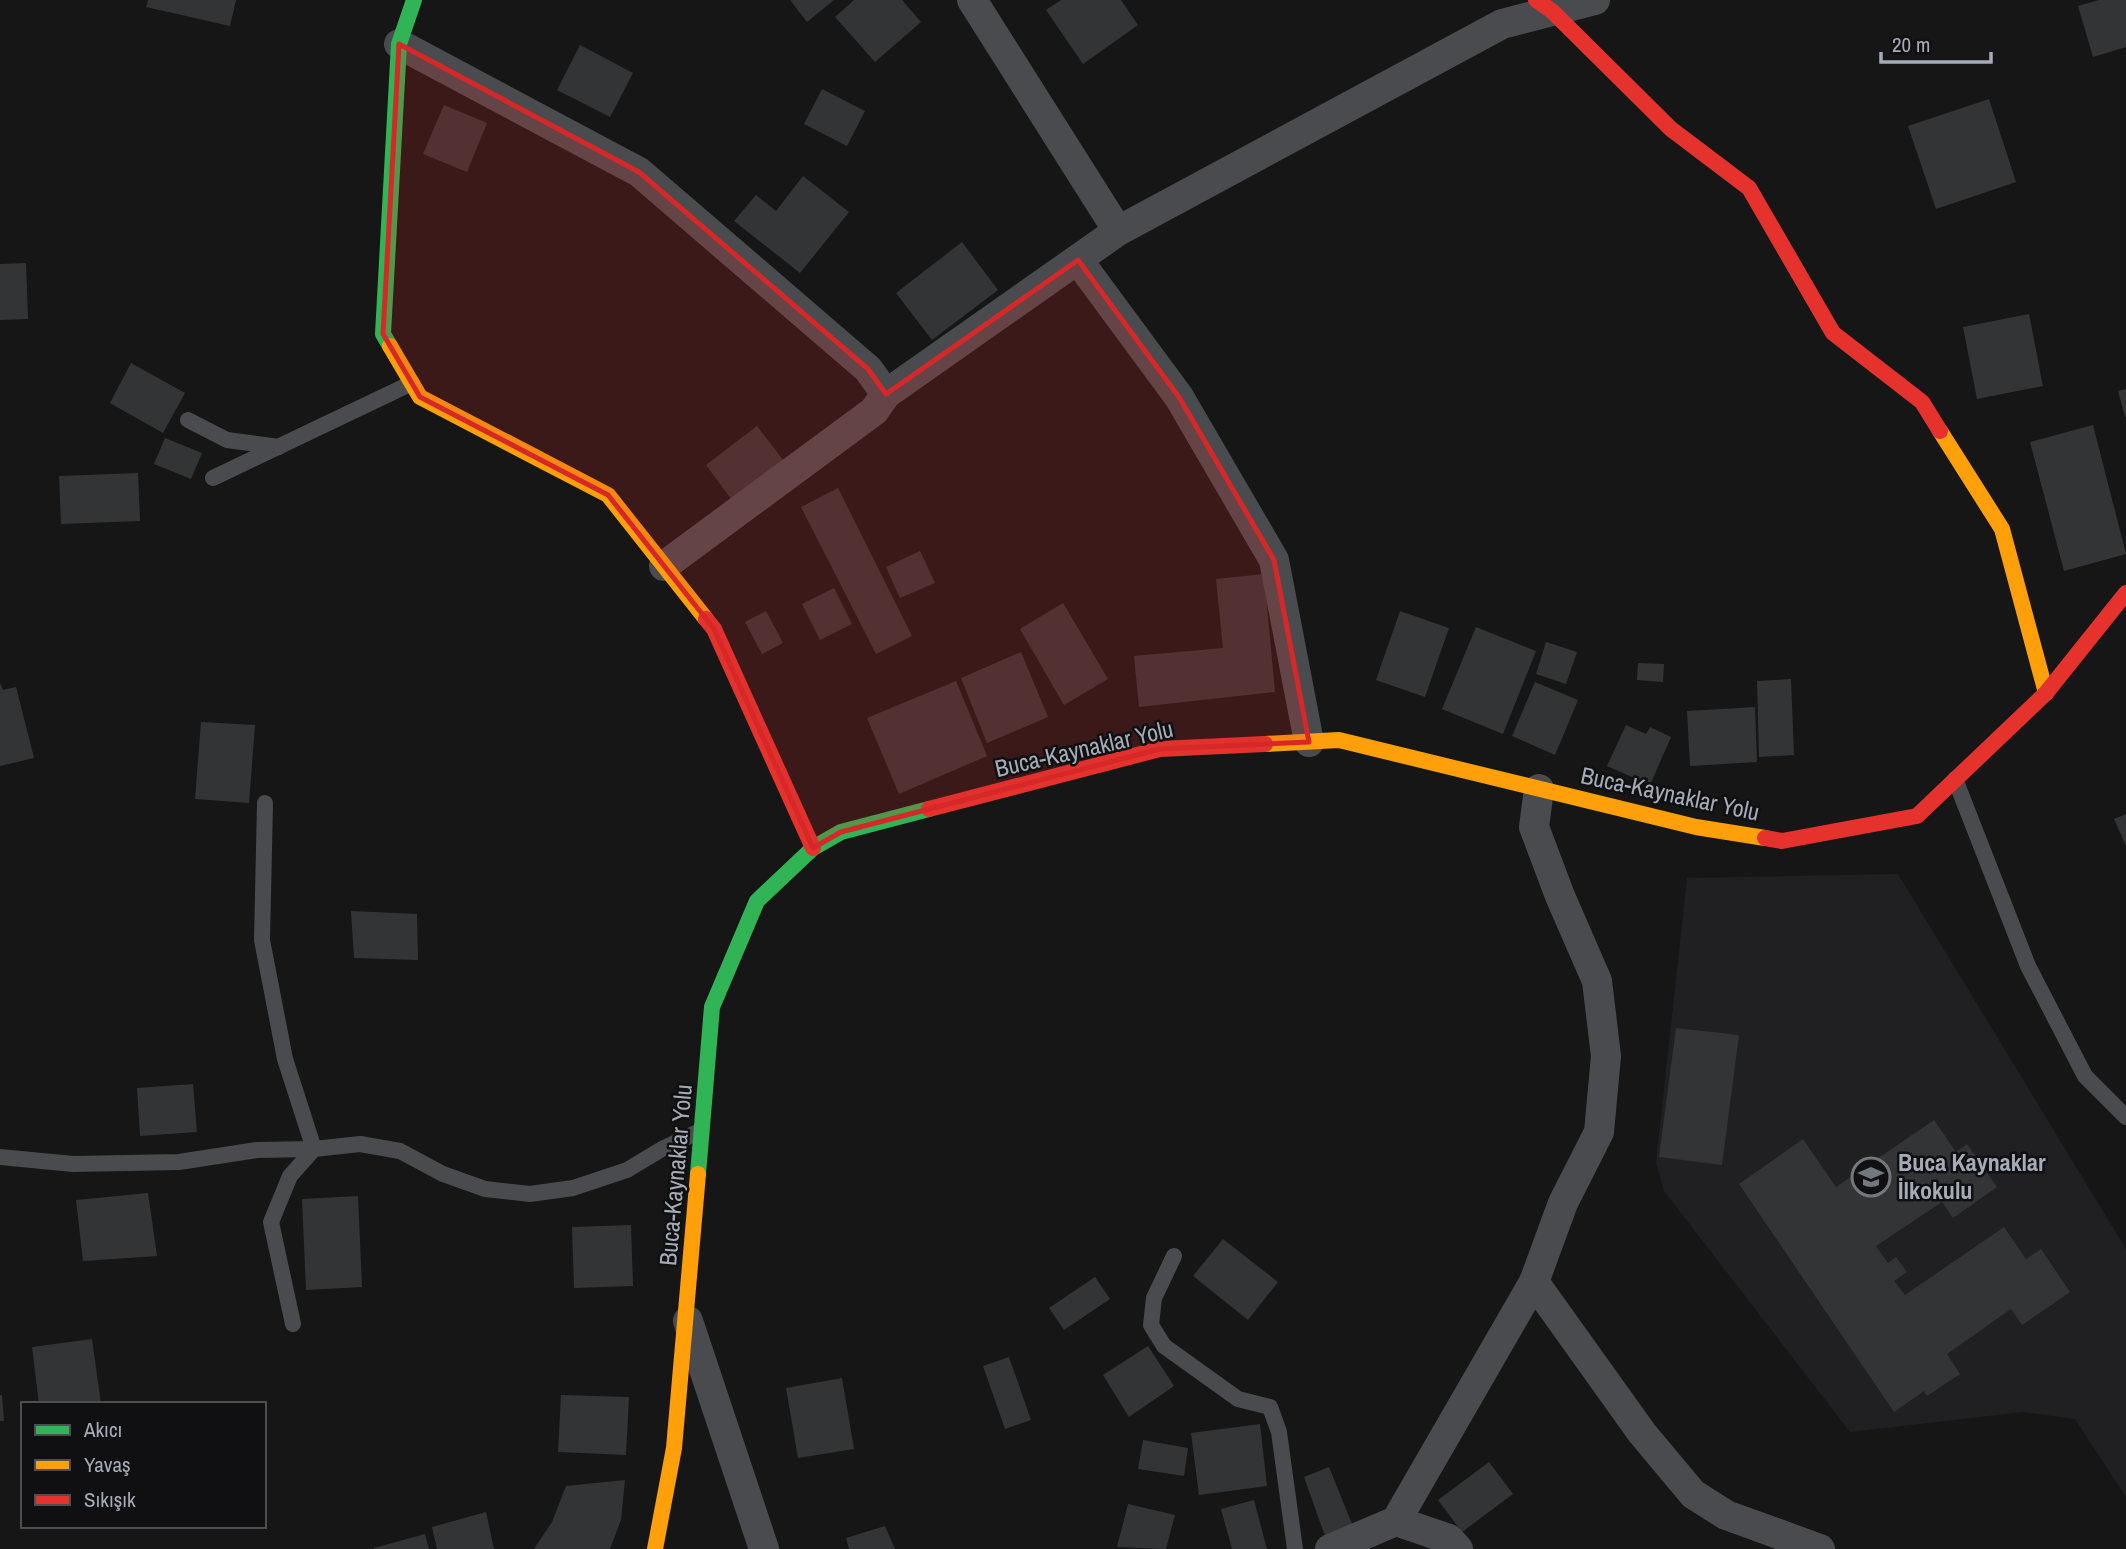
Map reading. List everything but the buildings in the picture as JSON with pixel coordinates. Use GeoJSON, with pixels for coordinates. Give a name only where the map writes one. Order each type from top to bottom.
{"type":"FeatureCollection","features":[{"type":"Feature","properties":{"kind":"street"},"geometry":{"type":"LineString","coordinates":[[414,0],[399,44],[383,334],[420,397],[608,495],[714,629],[813,848]]}},
{"type":"Feature","properties":{"kind":"street"},"geometry":{"type":"LineString","coordinates":[[972,0],[1118,231]]}},
{"type":"Feature","properties":{"kind":"street"},"geometry":{"type":"LineString","coordinates":[[664,566],[874,411],[886,394],[1118,231],[1502,24],[1544,6],[1595,0]]}},
{"type":"Feature","properties":{"kind":"street"},"geometry":{"type":"LineString","coordinates":[[1544,6],[1671,129],[1749,188],[1833,333],[1922,402],[2002,529],[2046,692]]}},
{"type":"Feature","properties":{"kind":"street"},"geometry":{"type":"LineString","coordinates":[[399,44],[639,172],[868,369],[886,394]]}},
{"type":"Feature","properties":{"kind":"street"},"geometry":{"type":"LineString","coordinates":[[1078,260],[1179,397],[1275,560],[1309,742]]}},
{"type":"Feature","properties":{"kind":"street","name":"Buca-Kaynaklar Yolu"},"geometry":{"type":"LineString","coordinates":[[655,1549],[674,1448],[712,1007],[757,901],[813,848],[841,832],[1160,750],[1339,740],[1696,827],[1782,841],[1917,816],[2046,692],[2126,593]]}},
{"type":"Feature","properties":{"kind":"street"},"geometry":{"type":"LineString","coordinates":[[1329,1549],[1396,1521],[1534,1282],[1563,1203],[1599,1132],[1606,1056],[1598,981],[1560,896],[1534,827],[1539,789]]}},
{"type":"Feature","properties":{"kind":"street"},"geometry":{"type":"LineString","coordinates":[[1534,1282],[1642,1433],[1693,1494],[1726,1515],[1820,1549]]}},
{"type":"Feature","properties":{"kind":"street"},"geometry":{"type":"LineString","coordinates":[[687,1318],[764,1549]]}},
{"type":"Feature","properties":{"kind":"street"},"geometry":{"type":"LineString","coordinates":[[1396,1521],[1449,1539],[1458,1549]]}},
{"type":"Feature","properties":{"kind":"lane"},"geometry":{"type":"LineString","coordinates":[[213,478],[412,383]]}},
{"type":"Feature","properties":{"kind":"lane"},"geometry":{"type":"LineString","coordinates":[[188,420],[227,440],[279,447]]}},
{"type":"Feature","properties":{"kind":"lane"},"geometry":{"type":"LineString","coordinates":[[1955,779],[2028,966],[2085,1076],[2126,1117]]}},
{"type":"Feature","properties":{"kind":"lane"},"geometry":{"type":"LineString","coordinates":[[265,803],[262,940],[285,1059],[314,1149]]}},
{"type":"Feature","properties":{"kind":"lane"},"geometry":{"type":"LineString","coordinates":[[1,1154],[73,1164],[179,1162],[257,1150],[314,1149],[360,1144],[400,1151],[443,1174],[485,1189],[530,1194],[573,1188],[627,1170],[702,1130]]}},
{"type":"Feature","properties":{"kind":"lane"},"geometry":{"type":"LineString","coordinates":[[293,1324],[271,1222],[290,1175],[314,1149]]}},
{"type":"Feature","properties":{"kind":"lane"},"geometry":{"type":"LineString","coordinates":[[1174,1256],[1154,1298],[1151,1325],[1164,1346],[1238,1399],[1270,1407],[1279,1432],[1295,1549]]}},
{"type":"Feature","properties":{"kind":"highlighted area"},"geometry":{"type":"Polygon","coordinates":[[[399,44],[639,172],[868,369],[886,394],[1078,260],[1179,397],[1274,560],[1309,742],[1160,749],[841,832],[813,848],[714,629],[608,495],[420,397],[383,334],[399,44]]]}},
{"type":"Feature","properties":{"kind":"shaded area","name":"Buca Kaynaklar İlkokulu"},"geometry":{"type":"Polygon","coordinates":[[[1898,874],[2126,1249],[2126,1497],[2075,1419],[2023,1412],[1850,1432],[1664,1191],[1656,1163],[1687,878],[1898,874]]]}},
{"type":"Feature","properties":{"kind":"traffic: fast"},"geometry":{"type":"LineString","coordinates":[[390,346],[383,334],[399,44],[414,0]]}},
{"type":"Feature","properties":{"kind":"traffic: fast"},"geometry":{"type":"LineString","coordinates":[[698,1174],[712,1007],[757,901],[813,848],[841,832],[929,809]]}},
{"type":"Feature","properties":{"kind":"traffic: slow"},"geometry":{"type":"LineString","coordinates":[[390,346],[420,397],[608,495],[706,619]]}},
{"type":"Feature","properties":{"kind":"traffic: slow"},"geometry":{"type":"LineString","coordinates":[[1940,431],[2002,529],[2046,693]]}},
{"type":"Feature","properties":{"kind":"traffic: slow"},"geometry":{"type":"LineString","coordinates":[[1265,744],[1339,740],[1696,827],[1765,838]]}},
{"type":"Feature","properties":{"kind":"traffic: slow"},"geometry":{"type":"LineString","coordinates":[[655,1549],[674,1448],[698,1174]]}},
{"type":"Feature","properties":{"kind":"traffic: jam"},"geometry":{"type":"LineString","coordinates":[[1536,0],[1552,11],[1671,129],[1749,188],[1833,333],[1922,402],[1940,431]]}},
{"type":"Feature","properties":{"kind":"traffic: jam"},"geometry":{"type":"LineString","coordinates":[[1765,838],[1782,841],[1917,816],[2046,693],[2126,593]]}},
{"type":"Feature","properties":{"kind":"traffic: jam"},"geometry":{"type":"LineString","coordinates":[[706,619],[714,629],[813,848]]}},
{"type":"Feature","properties":{"kind":"traffic: jam"},"geometry":{"type":"LineString","coordinates":[[929,809],[1160,749],[1265,744]]}},
{"type":"Feature","properties":{"kind":"place","name":"Buca Kaynaklar İlkokulu"},"geometry":{"type":"Point","coordinates":[1871,1177]}}]}
